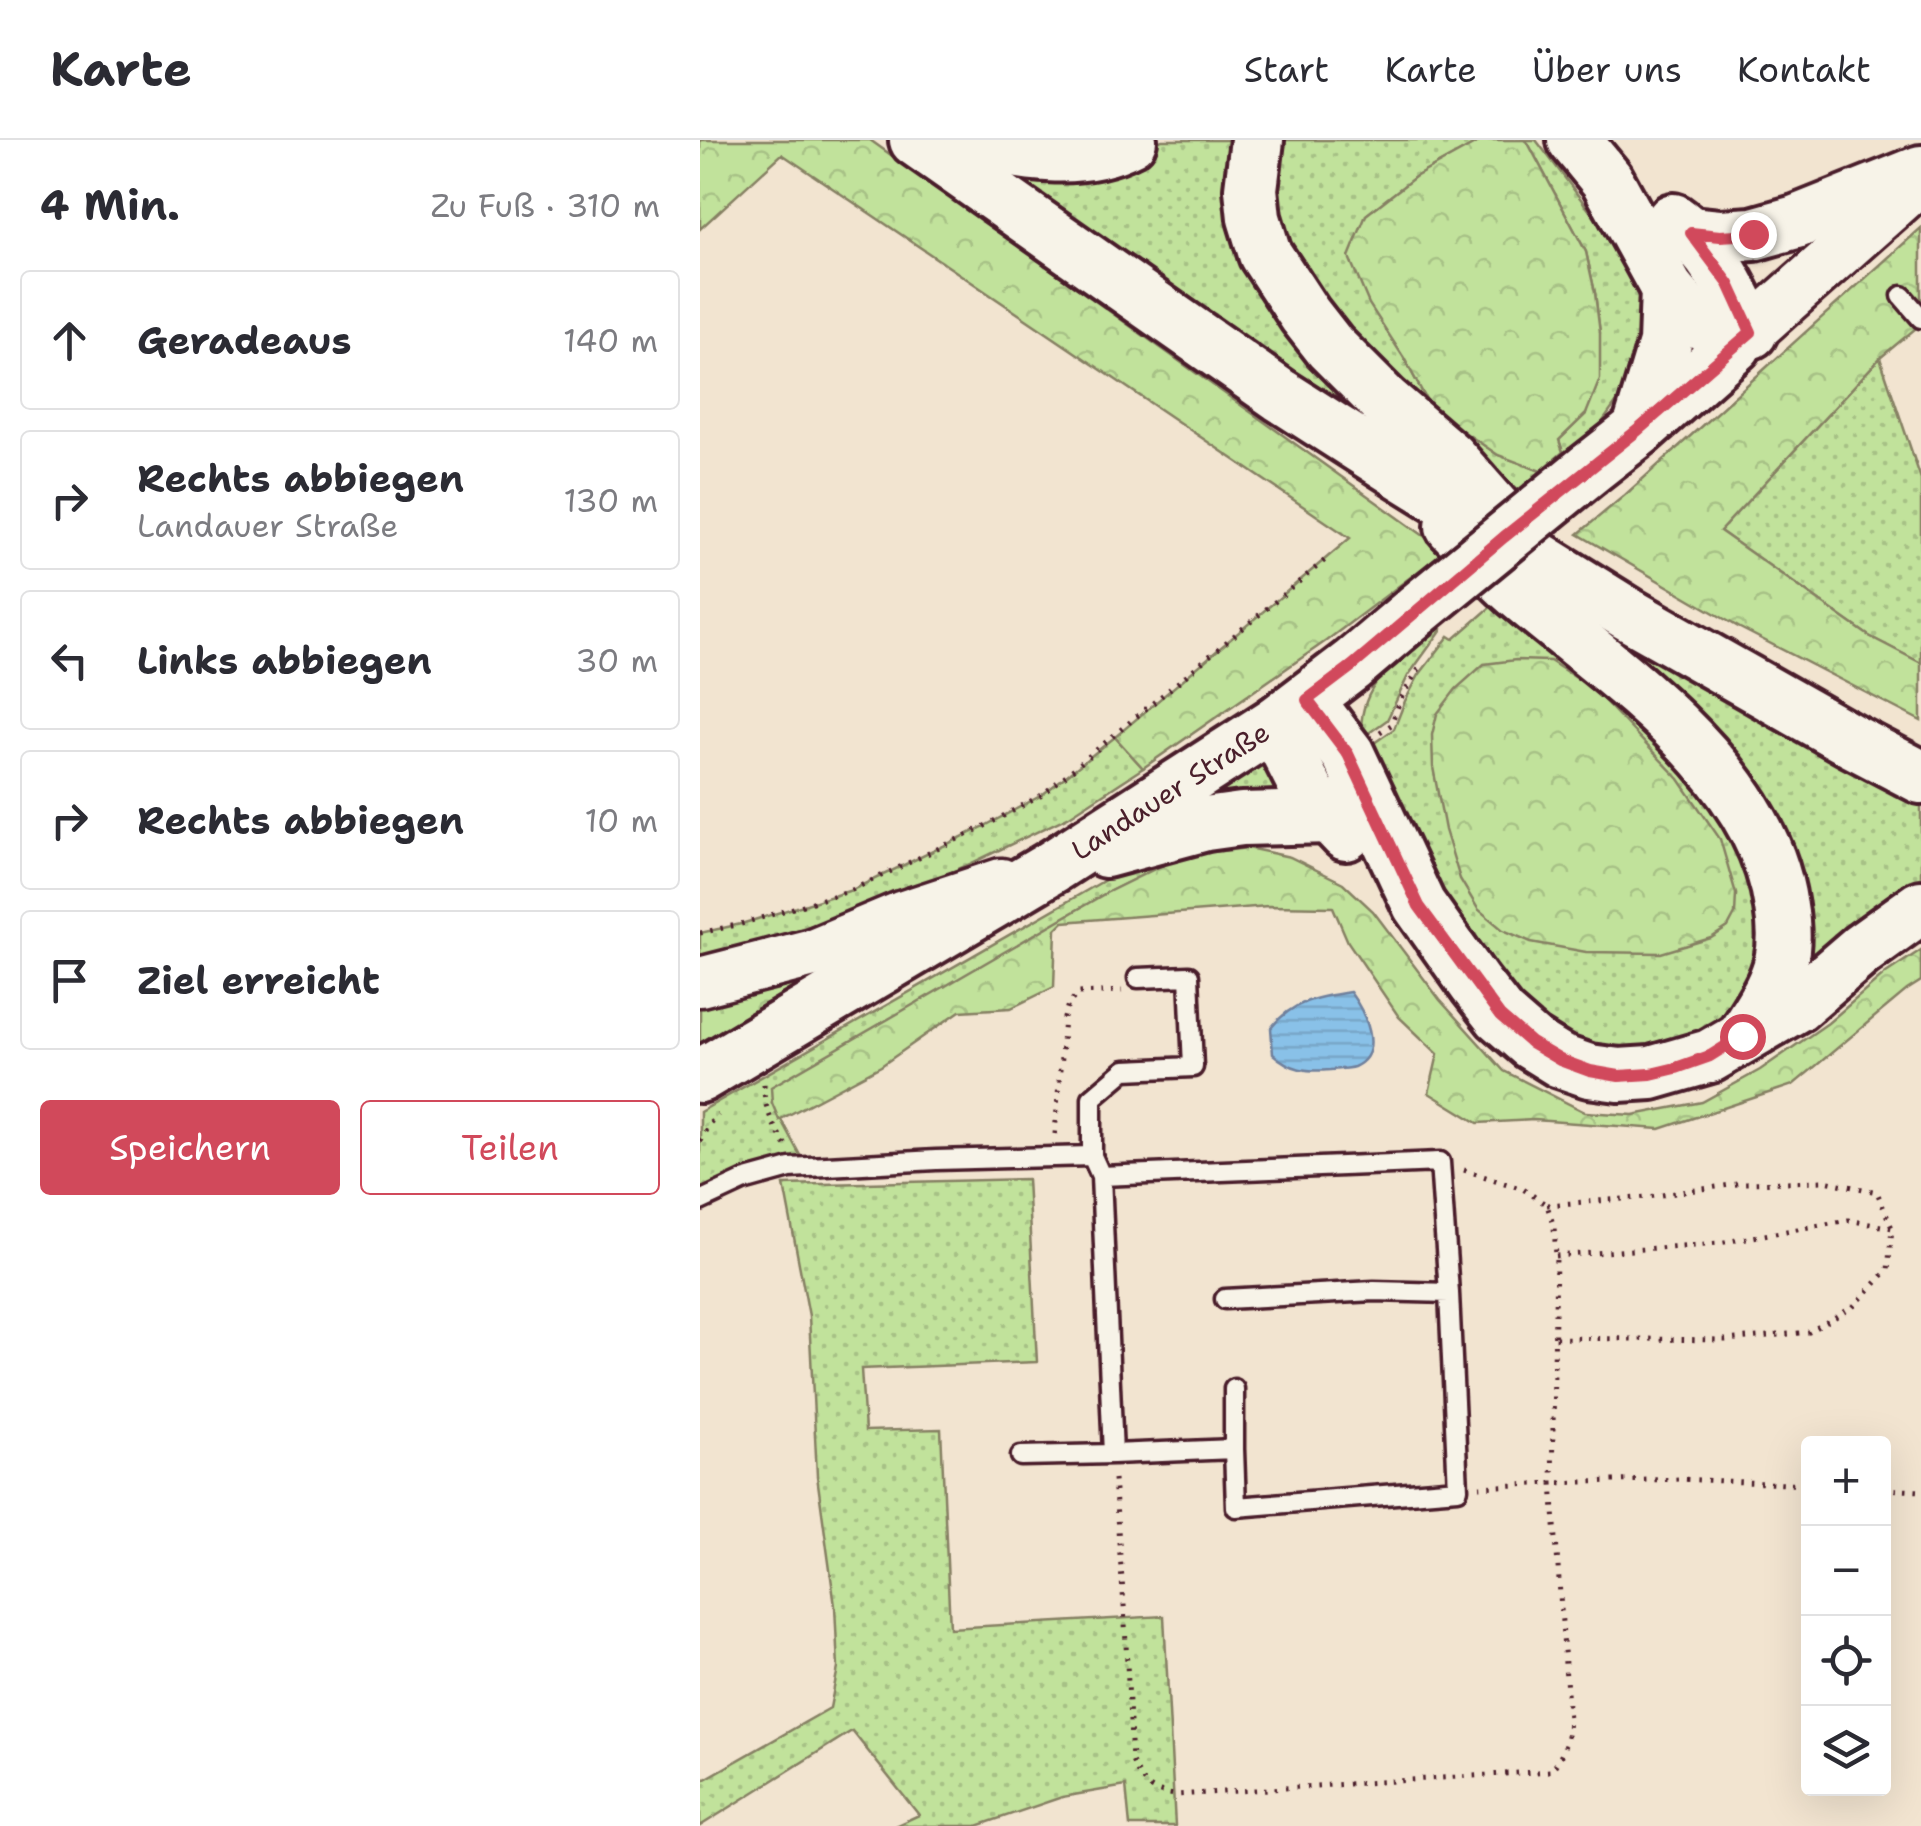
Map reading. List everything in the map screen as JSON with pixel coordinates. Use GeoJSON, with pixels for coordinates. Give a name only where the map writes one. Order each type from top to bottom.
{"type":"FeatureCollection","features":[{"type":"Feature","properties":{"kind":"main road"},"geometry":{"type":"LineString","coordinates":[[916,140],[1280,394],[1400,472],[1628,614],[1921,776]]}},
{"type":"Feature","properties":{"kind":"main road"},"geometry":{"type":"LineString","coordinates":[[970,140],[1020,154],[1054,155],[1085,153],[1130,140]]}},
{"type":"Feature","properties":{"kind":"main road"},"geometry":{"type":"LineString","coordinates":[[1257,140],[1251,189],[1254,218],[1265,254],[1305,315],[1330,347],[1384,401],[1450,456],[1535,554]]}},
{"type":"Feature","properties":{"kind":"main road"},"geometry":{"type":"LineString","coordinates":[[1574,140],[1607,180],[1668,289],[1688,312],[1743,339]]}},
{"type":"Feature","properties":{"kind":"main road"},"geometry":{"type":"LineString","coordinates":[[1691,233],[1753,234],[1796,222],[1921,172]]}},
{"type":"Feature","properties":{"kind":"main road"},"geometry":{"type":"LineString","coordinates":[[1607,180],[1691,233],[1729,284],[1743,339]]}},
{"type":"Feature","properties":{"kind":"main road","name":"Landauer Straße"},"geometry":{"type":"LineString","coordinates":[[700,1076],[1052,866],[1292,711],[1352,666],[1424,631],[1588,470],[1743,339],[1921,180]]}},
{"type":"Feature","properties":{"kind":"main road"},"geometry":{"type":"LineString","coordinates":[[1638,430],[1665,344],[1668,289]]}},
{"type":"Feature","properties":{"kind":"main road"},"geometry":{"type":"LineString","coordinates":[[1400,472],[1514,590],[1618,672],[1663,715],[1743,806],[1777,879],[1784,924],[1782,959],[1771,990],[1742,1036]]}},
{"type":"Feature","properties":{"kind":"main road"},"geometry":{"type":"LineString","coordinates":[[1419,906],[1348,754],[1292,711],[1284,745],[1310,796],[1419,906],[1500,1016],[1531,1043],[1590,1071],[1619,1076],[1651,1074],[1710,1056],[1796,1005],[1921,906]]}},
{"type":"Feature","properties":{"kind":"main road"},"geometry":{"type":"LineString","coordinates":[[700,982],[812,952],[904,915],[1052,866],[1206,824],[1242,819],[1332,818]]}},
{"type":"Feature","properties":{"kind":"lane"},"geometry":{"type":"LineString","coordinates":[[1902,296],[1921,318]]}},
{"type":"Feature","properties":{"kind":"lane"},"geometry":{"type":"LineString","coordinates":[[1113,1454],[1102,1176],[1092,1156],[1092,1098],[1125,1070],[1193,1067],[1189,976],[1138,978]]}},
{"type":"Feature","properties":{"kind":"lane"},"geometry":{"type":"LineString","coordinates":[[700,1201],[743,1181],[790,1168],[1092,1156]]}},
{"type":"Feature","properties":{"kind":"lane"},"geometry":{"type":"LineString","coordinates":[[1102,1176],[1440,1162],[1458,1488],[1236,1507],[1234,1389]]}},
{"type":"Feature","properties":{"kind":"lane"},"geometry":{"type":"LineString","coordinates":[[1225,1298],[1449,1293]]}},
{"type":"Feature","properties":{"kind":"lane"},"geometry":{"type":"LineString","coordinates":[[1021,1456],[1234,1449]]}},
{"type":"Feature","properties":{"kind":"path"},"geometry":{"type":"LineString","coordinates":[[700,933],[852,890],[1042,796],[1330,556]]}},
{"type":"Feature","properties":{"kind":"path"},"geometry":{"type":"LineString","coordinates":[[1378,734],[1390,725],[1424,631]]}},
{"type":"Feature","properties":{"kind":"path"},"geometry":{"type":"LineString","coordinates":[[1052,1156],[1068,1004],[1079,993],[1128,991],[1138,978]]}},
{"type":"Feature","properties":{"kind":"path"},"geometry":{"type":"LineString","coordinates":[[764,1080],[764,1096],[774,1126],[801,1168]]}},
{"type":"Feature","properties":{"kind":"path"},"geometry":{"type":"LineString","coordinates":[[1113,1454],[1132,1761],[1142,1781],[1157,1792],[1176,1794],[1551,1771],[1567,1743],[1569,1720],[1552,1484],[1554,1228],[1547,1205],[1524,1189],[1440,1162]]}},
{"type":"Feature","properties":{"kind":"path"},"geometry":{"type":"LineString","coordinates":[[1547,1205],[1648,1197],[1744,1183],[1825,1182],[1876,1192],[1892,1228],[1888,1270],[1853,1307],[1809,1332],[1726,1340],[1553,1338]]}},
{"type":"Feature","properties":{"kind":"path"},"geometry":{"type":"LineString","coordinates":[[1556,1256],[1719,1243],[1848,1220],[1892,1228]]}},
{"type":"Feature","properties":{"kind":"path"},"geometry":{"type":"LineString","coordinates":[[1458,1488],[1680,1479],[1801,1485]]}},
{"type":"Feature","properties":{"kind":"path"},"geometry":{"type":"LineString","coordinates":[[1891,1489],[1921,1491]]}},
{"type":"Feature","properties":{"kind":"green space"},"geometry":{"type":"Polygon","coordinates":[[[700,140],[870,140],[1445,551],[1326,641],[1143,768],[1115,737],[1350,538],[782,154],[700,229],[700,140]]]}},
{"type":"Feature","properties":{"kind":"green space"},"geometry":{"type":"Polygon","coordinates":[[[1162,140],[1240,140],[1234,158],[1432,470],[985,160],[1131,156],[1162,140]]]}},
{"type":"Feature","properties":{"kind":"green space"},"geometry":{"type":"Polygon","coordinates":[[[1273,140],[1482,140],[1415,177],[1366,215],[1404,358],[1432,410],[1498,455],[1541,471],[1519,490],[1450,439],[1308,296],[1265,177],[1273,140]]]}},
{"type":"Feature","properties":{"kind":"green space"},"geometry":{"type":"Polygon","coordinates":[[[1482,140],[1528,143],[1586,252],[1595,293],[1600,379],[1586,414],[1559,440],[1563,452],[1541,471],[1498,455],[1432,410],[1369,304],[1349,257],[1366,215],[1415,177],[1482,140]]]}},
{"type":"Feature","properties":{"kind":"green space"},"geometry":{"type":"Polygon","coordinates":[[[1524,140],[1536,140],[1615,244],[1635,277],[1644,320],[1630,377],[1619,399],[1570,458],[1559,440],[1586,414],[1600,333],[1595,293],[1586,252],[1524,140]]]}},
{"type":"Feature","properties":{"kind":"green space"},"geometry":{"type":"Polygon","coordinates":[[[1921,228],[1921,324],[1880,358],[1720,531],[1869,636],[1921,663],[1921,721],[1740,628],[1578,534],[1921,228]]]}},
{"type":"Feature","properties":{"kind":"green space"},"geometry":{"type":"Polygon","coordinates":[[[1880,358],[1921,479],[1921,663],[1869,636],[1720,531],[1880,358]]]}},
{"type":"Feature","properties":{"kind":"green space"},"geometry":{"type":"Polygon","coordinates":[[[1544,587],[1921,796],[1921,888],[1797,987],[1793,885],[1544,587]]]}},
{"type":"Feature","properties":{"kind":"green space"},"geometry":{"type":"Polygon","coordinates":[[[1501,598],[1624,698],[1744,837],[1768,945],[1729,1018],[1702,1033],[1651,1048],[1622,1050],[1570,1040],[1524,1009],[1459,924],[1367,748],[1394,729],[1419,675],[1449,636],[1454,639],[1501,598]]]}},
{"type":"Feature","properties":{"kind":"green space"},"geometry":{"type":"Polygon","coordinates":[[[1440,627],[1408,676],[1387,720],[1362,738],[1366,702],[1374,687],[1397,660],[1440,627]]]}},
{"type":"Feature","properties":{"kind":"green space"},"geometry":{"type":"Polygon","coordinates":[[[1550,661],[1593,689],[1679,779],[1720,839],[1736,894],[1735,914],[1728,927],[1711,938],[1661,953],[1586,952],[1531,942],[1503,930],[1478,909],[1460,879],[1445,830],[1433,767],[1432,735],[1437,714],[1456,689],[1484,664],[1550,661]]]}},
{"type":"Feature","properties":{"kind":"green space"},"geometry":{"type":"Polygon","coordinates":[[[1115,737],[1143,768],[1068,817],[869,908],[700,959],[700,933],[852,890],[1042,795],[1115,737]]]}},
{"type":"Feature","properties":{"kind":"green space"},"geometry":{"type":"Polygon","coordinates":[[[1270,758],[1289,787],[1234,795],[1194,811],[1270,758]]]}},
{"type":"Feature","properties":{"kind":"green space"},"geometry":{"type":"Polygon","coordinates":[[[1249,835],[1248,848],[1169,862],[1106,893],[965,976],[772,1103],[802,1159],[700,1192],[700,1112],[1105,880],[1143,861],[1249,835]]]}},
{"type":"Feature","properties":{"kind":"green space"},"geometry":{"type":"Polygon","coordinates":[[[1248,848],[1290,857],[1343,883],[1373,911],[1440,1000],[1504,1071],[1585,1112],[1633,1115],[1702,1102],[1760,1070],[1828,1023],[1886,973],[1921,950],[1921,981],[1793,1085],[1660,1129],[1534,1120],[1478,1123],[1429,1093],[1438,1054],[1399,1017],[1348,942],[1333,907],[1268,906],[1063,922],[1056,929],[1054,987],[1011,1008],[960,1011],[881,1066],[779,1120],[771,1087],[1106,893],[1169,862],[1248,848]]]}},
{"type":"Feature","properties":{"kind":"green space"},"geometry":{"type":"Polygon","coordinates":[[[883,946],[700,1046],[700,994],[883,946]]]}},
{"type":"Feature","properties":{"kind":"green space"},"geometry":{"type":"Polygon","coordinates":[[[1027,1179],[1037,1362],[861,1369],[865,1431],[941,1429],[950,1628],[1164,1616],[1175,1826],[1130,1826],[1126,1786],[1062,1797],[977,1826],[895,1826],[919,1815],[852,1731],[700,1826],[700,1782],[830,1708],[838,1668],[835,1606],[817,1476],[809,1316],[784,1185],[1027,1179]]]}},
{"type":"Feature","properties":{"kind":"water"},"geometry":{"type":"Polygon","coordinates":[[[1350,992],[1369,1031],[1369,1052],[1364,1061],[1351,1068],[1314,1071],[1293,1067],[1273,1054],[1271,1028],[1279,1019],[1316,998],[1350,992]]]}},
{"type":"Feature","properties":{"kind":"route"},"geometry":{"type":"LineString","coordinates":[[1742,1036],[1710,1056],[1676,1068],[1619,1076],[1560,1060],[1531,1043],[1500,1016],[1419,906],[1348,754],[1307,700],[1638,430],[1751,332],[1729,284],[1691,233],[1753,234]]}}]}
